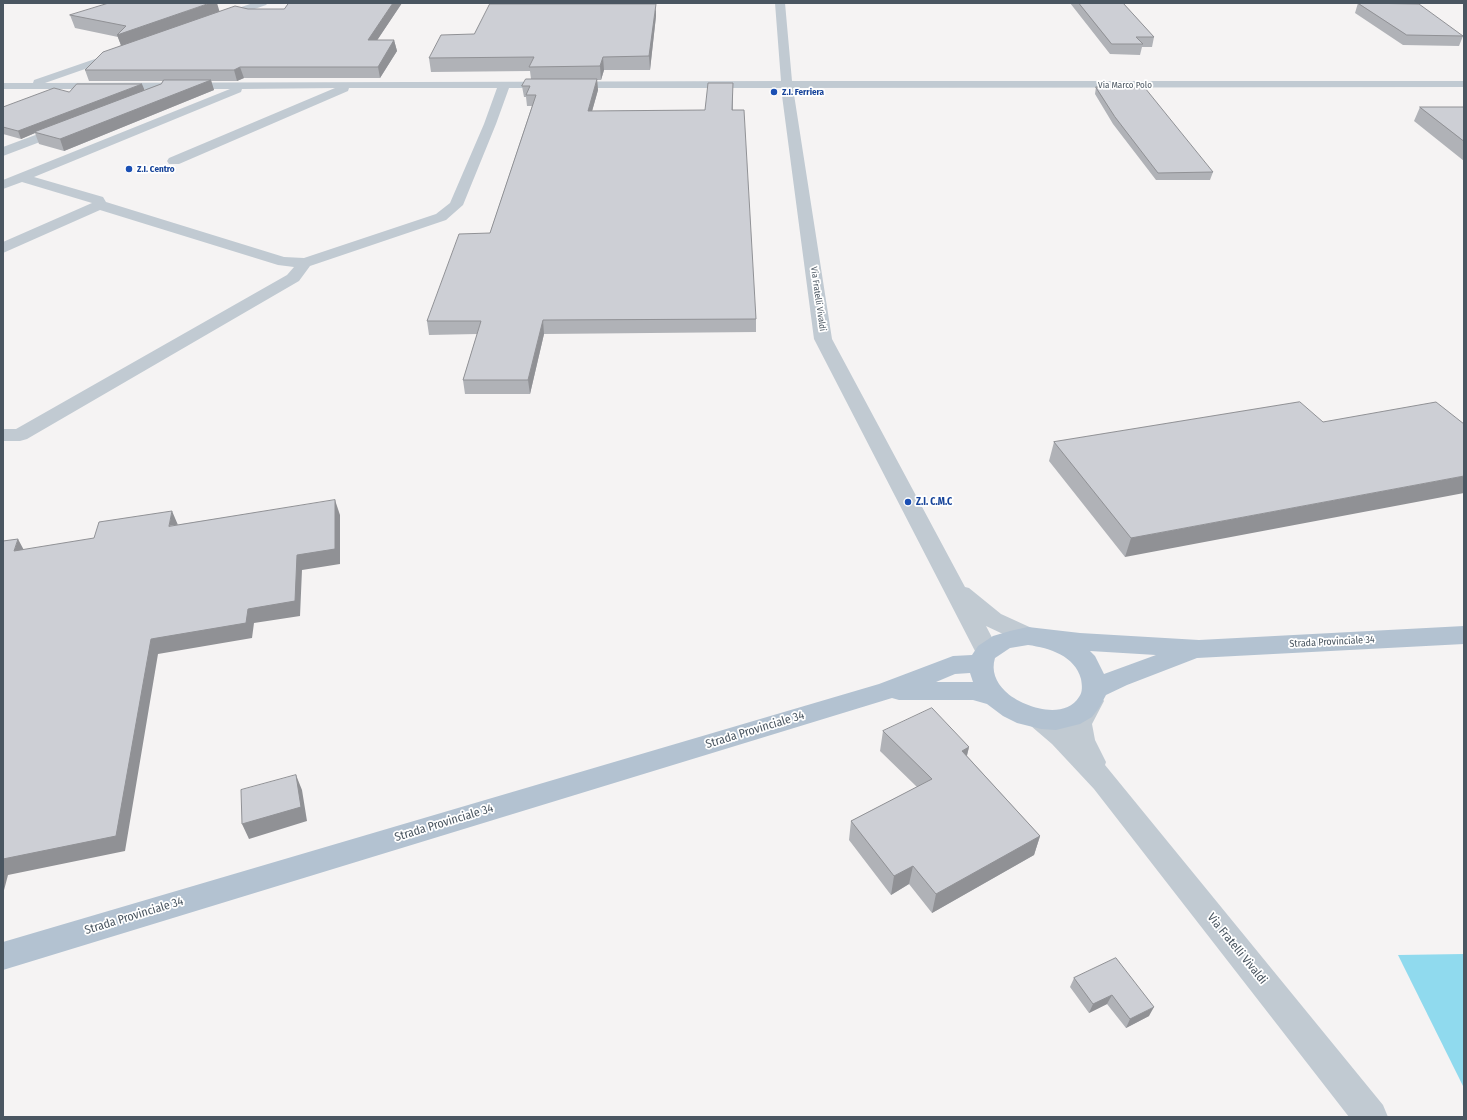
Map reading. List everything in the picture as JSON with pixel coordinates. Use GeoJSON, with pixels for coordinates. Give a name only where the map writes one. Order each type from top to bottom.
{"type":"FeatureCollection","features":[{"type":"Feature","properties":{"kind":"main road","name":"Strada Provinciale 34"},"geometry":{"type":"LineString","coordinates":[[1036,637],[1080,642],[1199,649],[1464,635]]}},
{"type":"Feature","properties":{"kind":"main road"},"geometry":{"type":"LineString","coordinates":[[1036,637],[1061,644],[1075,652],[1087,663],[1093,676],[1093,695],[1083,710],[1071,716],[1056,719],[1040,719],[1022,714],[1006,707],[993,696],[985,686],[982,675],[985,658],[998,643],[1012,638],[1036,637]]}},
{"type":"Feature","properties":{"kind":"main road","name":"Strada Provinciale 34"},"geometry":{"type":"LineString","coordinates":[[1093,695],[1118,678],[1199,649]]}},
{"type":"Feature","properties":{"kind":"main road","name":"Strada Provinciale 34"},"geometry":{"type":"LineString","coordinates":[[3,956],[886,691],[953,665],[985,658]]}},
{"type":"Feature","properties":{"kind":"main road","name":"Strada Provinciale 34"},"geometry":{"type":"LineString","coordinates":[[886,691],[973,691],[993,696]]}},
{"type":"Feature","properties":{"kind":"street"},"geometry":{"type":"LineString","coordinates":[[212,21],[263,3]]}},
{"type":"Feature","properties":{"kind":"street","name":"Via Fratelli Vivaldi"},"geometry":{"type":"LineString","coordinates":[[780,3],[787,86],[824,339],[954,588],[985,658]]}},
{"type":"Feature","properties":{"kind":"street"},"geometry":{"type":"LineString","coordinates":[[25,86],[130,50]]}},
{"type":"Feature","properties":{"kind":"street","name":"Via Marco Polo"},"geometry":{"type":"LineString","coordinates":[[105,100],[172,86],[248,85],[787,86],[1464,84]]}},
{"type":"Feature","properties":{"kind":"street"},"geometry":{"type":"LineString","coordinates":[[3,185],[248,85]]}},
{"type":"Feature","properties":{"kind":"street"},"geometry":{"type":"LineString","coordinates":[[174,161],[353,85]]}},
{"type":"Feature","properties":{"kind":"street"},"geometry":{"type":"LineString","coordinates":[[376,91],[389,85]]}},
{"type":"Feature","properties":{"kind":"street"},"geometry":{"type":"LineString","coordinates":[[3,86],[140,92]]}},
{"type":"Feature","properties":{"kind":"street"},"geometry":{"type":"LineString","coordinates":[[3,248],[99,205],[283,262],[305,263],[441,217],[456,205],[490,124],[504,86]]}},
{"type":"Feature","properties":{"kind":"street"},"geometry":{"type":"LineString","coordinates":[[3,152],[76,124]]}},
{"type":"Feature","properties":{"kind":"street"},"geometry":{"type":"LineString","coordinates":[[22,178],[98,200],[99,205]]}},
{"type":"Feature","properties":{"kind":"street"},"geometry":{"type":"LineString","coordinates":[[3,435],[20,435],[293,278],[305,263]]}},
{"type":"Feature","properties":{"kind":"street","name":"Via Fratelli Vivaldi"},"geometry":{"type":"LineString","coordinates":[[954,588],[994,620],[1036,637]]}},
{"type":"Feature","properties":{"kind":"street","name":"Via Fratelli Vivaldi"},"geometry":{"type":"LineString","coordinates":[[1093,695],[1079,724],[1082,740],[1103,781]]}},
{"type":"Feature","properties":{"kind":"street","name":"Via Fratelli Vivaldi"},"geometry":{"type":"LineString","coordinates":[[1040,719],[1061,737],[1103,781],[1371,1117]]}},
{"type":"Feature","properties":{"kind":"water"},"geometry":{"type":"Polygon","coordinates":[[[1464,954],[1464,1088],[1398,955],[1464,954]]]}},
{"type":"Feature","properties":{"kind":"building"},"geometry":{"type":"Polygon","coordinates":[[[109,3],[210,3],[117,35],[126,26],[70,15],[109,3]]]}},
{"type":"Feature","properties":{"kind":"building"},"geometry":{"type":"Polygon","coordinates":[[[289,3],[393,3],[368,40],[394,40],[378,67],[240,67],[234,70],[85,70],[103,52],[235,6],[248,9],[284,9],[289,3]]]}},
{"type":"Feature","properties":{"kind":"building"},"geometry":{"type":"Polygon","coordinates":[[[1079,3],[1123,3],[1154,37],[1136,37],[1143,44],[1112,44],[1079,3]]]}},
{"type":"Feature","properties":{"kind":"building"},"geometry":{"type":"Polygon","coordinates":[[[1358,3],[1419,4],[1463,36],[1407,35],[1358,3]]]}},
{"type":"Feature","properties":{"kind":"building"},"geometry":{"type":"Polygon","coordinates":[[[490,4],[656,4],[649,56],[603,57],[600,66],[529,67],[534,57],[429,58],[441,35],[474,34],[490,4]]]}},
{"type":"Feature","properties":{"kind":"building"},"geometry":{"type":"Polygon","coordinates":[[[526,79],[597,79],[588,111],[705,110],[708,83],[733,83],[732,110],[744,110],[756,319],[543,320],[528,380],[463,380],[481,321],[427,321],[459,234],[490,233],[536,95],[526,95],[530,86],[522,86],[526,79]]]}},
{"type":"Feature","properties":{"kind":"building"},"geometry":{"type":"Polygon","coordinates":[[[164,80],[211,80],[60,139],[34,132],[161,84],[164,80]]]}},
{"type":"Feature","properties":{"kind":"building"},"geometry":{"type":"Polygon","coordinates":[[[77,84],[142,84],[18,131],[3,127],[3,107],[54,88],[69,92],[77,84]]]}},
{"type":"Feature","properties":{"kind":"building"},"geometry":{"type":"Polygon","coordinates":[[[1096,87],[1145,88],[1213,172],[1158,173],[1115,117],[1096,87]]]}},
{"type":"Feature","properties":{"kind":"building"},"geometry":{"type":"Polygon","coordinates":[[[1420,107],[1464,107],[1464,141],[1420,107]]]}},
{"type":"Feature","properties":{"kind":"building"},"geometry":{"type":"Polygon","coordinates":[[[1300,402],[1323,422],[1436,402],[1464,424],[1464,476],[1131,538],[1054,442],[1300,402]]]}},
{"type":"Feature","properties":{"kind":"building"},"geometry":{"type":"Polygon","coordinates":[[[335,500],[335,549],[297,555],[295,601],[248,609],[246,623],[151,639],[116,836],[3,859],[3,541],[18,539],[14,551],[94,538],[99,522],[172,511],[169,526],[335,500]]]}},
{"type":"Feature","properties":{"kind":"building"},"geometry":{"type":"Polygon","coordinates":[[[932,708],[969,747],[962,751],[1040,836],[936,894],[913,866],[894,876],[851,821],[932,779],[883,731],[932,708]]]}},
{"type":"Feature","properties":{"kind":"building"},"geometry":{"type":"Polygon","coordinates":[[[296,775],[301,807],[242,824],[241,790],[296,775]]]}},
{"type":"Feature","properties":{"kind":"building"},"geometry":{"type":"Polygon","coordinates":[[[1116,958],[1154,1007],[1130,1019],[1112,995],[1093,1004],[1074,978],[1116,958]]]}},
{"type":"Feature","properties":{"kind":"place","name":"Z.I. Ferriera"},"geometry":{"type":"Point","coordinates":[774,92]}},
{"type":"Feature","properties":{"kind":"place","name":"Z.I. Centro"},"geometry":{"type":"Point","coordinates":[129,169]}},
{"type":"Feature","properties":{"kind":"place","name":"Z.I. C.M.C"},"geometry":{"type":"Point","coordinates":[908,502]}}]}
